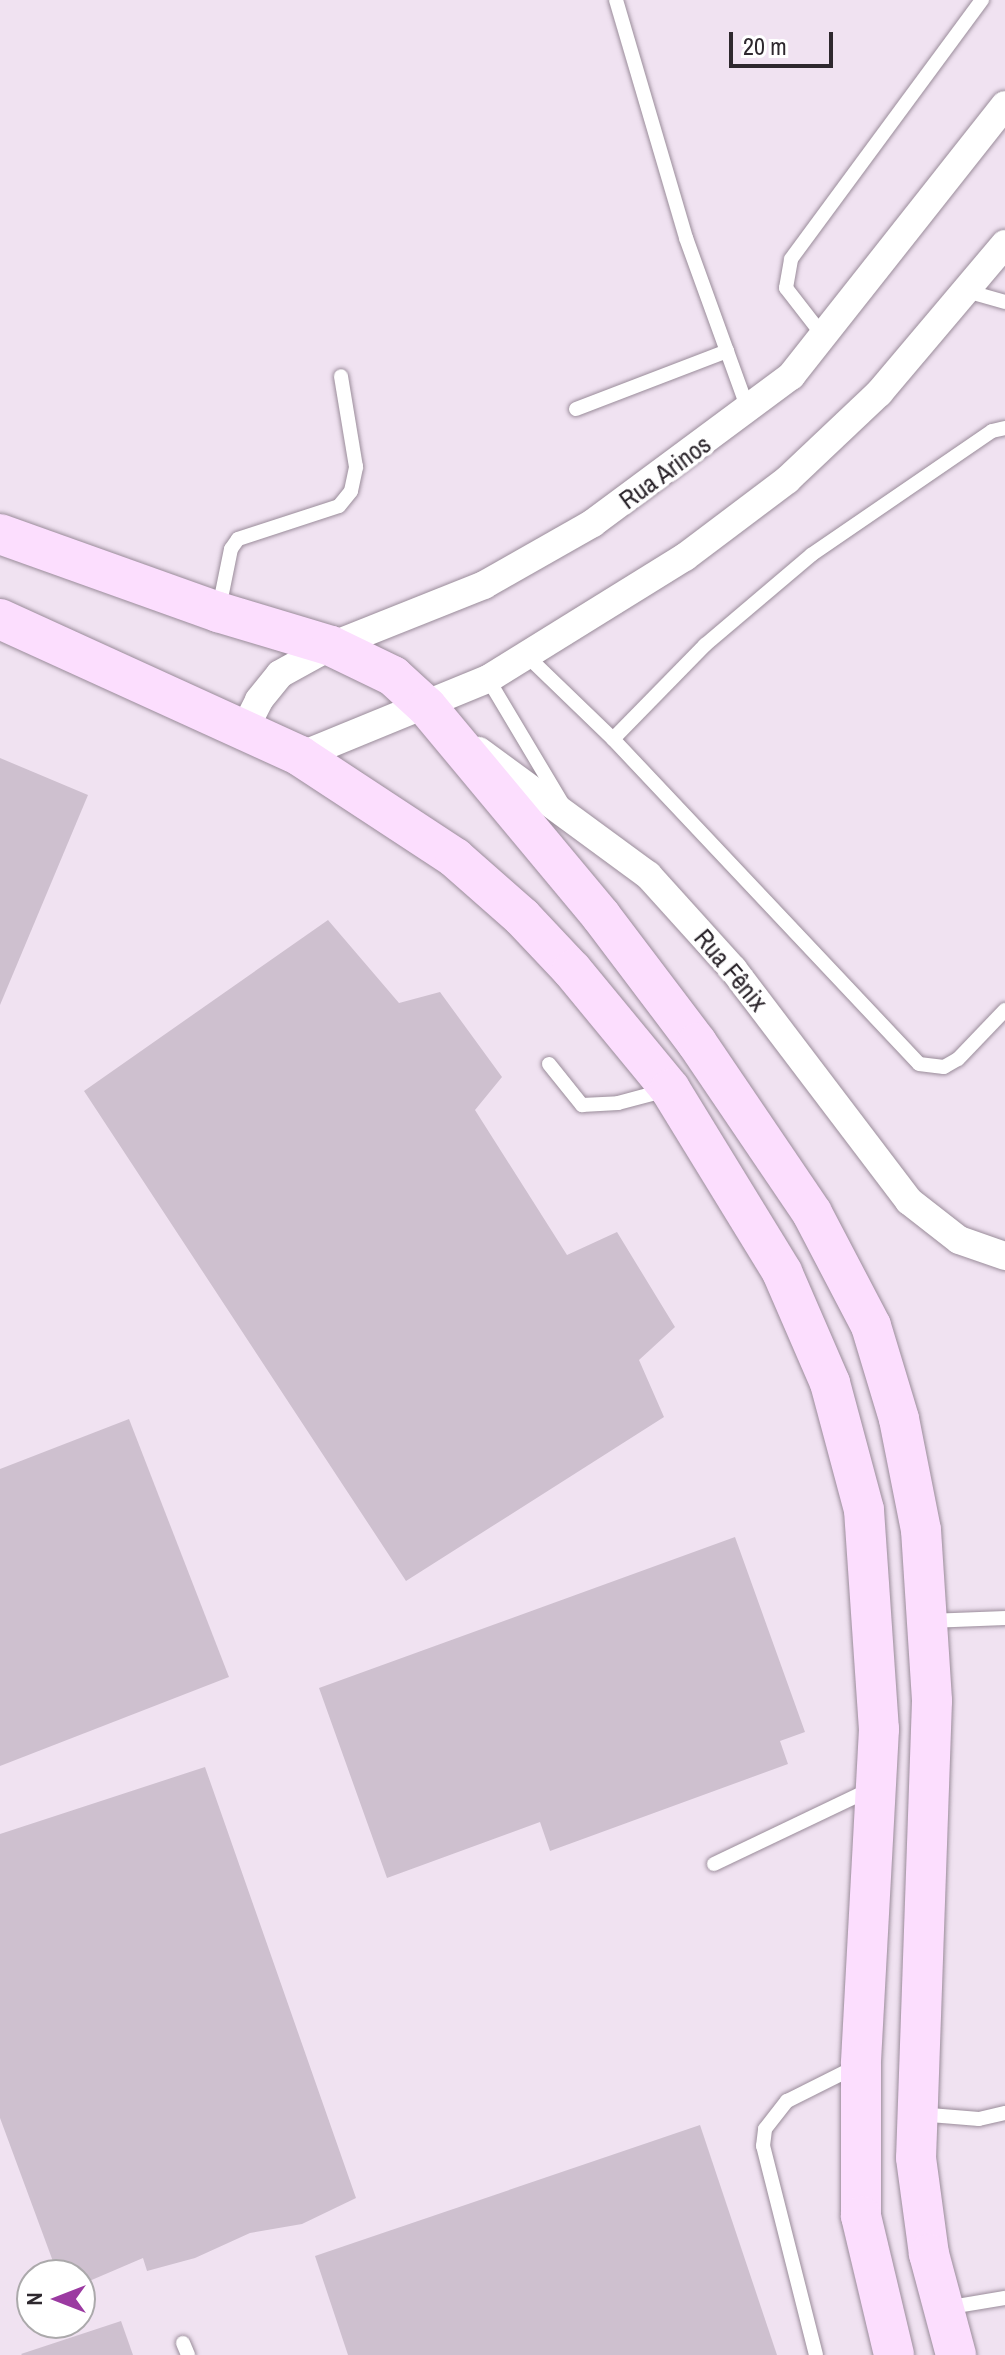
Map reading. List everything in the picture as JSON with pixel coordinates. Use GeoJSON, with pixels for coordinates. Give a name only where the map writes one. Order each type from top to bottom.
{"type":"FeatureCollection","features":[{"type":"Feature","properties":{"kind":"main road"},"geometry":{"type":"LineString","coordinates":[[0,534],[218,612],[331,646],[393,676],[427,707],[601,916],[697,1043],[812,1213],[871,1326],[899,1419],[921,1530],[932,1701],[916,2158],[941,2309],[956,2355]]}},
{"type":"Feature","properties":{"kind":"main road"},"geometry":{"type":"LineString","coordinates":[[0,619],[300,756],[455,858],[522,917],[670,1089],[782,1272],[830,1383],[864,1510],[876,1639],[876,1787],[861,2064],[861,2216],[894,2355]]}},
{"type":"Feature","properties":{"kind":"street","name":"Rua Arinos"},"geometry":{"type":"LineString","coordinates":[[244,730],[259,700],[280,674],[331,646],[498,578],[593,523],[791,376],[1005,105]]}},
{"type":"Feature","properties":{"kind":"street"},"geometry":{"type":"LineString","coordinates":[[300,756],[427,707],[488,679],[685,557],[787,480],[879,393],[1005,244]]}},
{"type":"Feature","properties":{"kind":"street","name":"Rua Fênix"},"geometry":{"type":"LineString","coordinates":[[427,707],[493,762],[648,875],[733,969],[909,1201],[959,1240],[1005,1256]]}},
{"type":"Feature","properties":{"kind":"lane"},"geometry":{"type":"LineString","coordinates":[[616,0],[686,238],[748,409]]}},
{"type":"Feature","properties":{"kind":"lane"},"geometry":{"type":"LineString","coordinates":[[824,337],[786,288],[791,259],[982,0]]}},
{"type":"Feature","properties":{"kind":"lane"},"geometry":{"type":"LineString","coordinates":[[966,291],[1005,302]]}},
{"type":"Feature","properties":{"kind":"lane"},"geometry":{"type":"LineString","coordinates":[[576,409],[727,351]]}},
{"type":"Feature","properties":{"kind":"lane"},"geometry":{"type":"LineString","coordinates":[[218,612],[231,549],[238,539],[339,506],[351,491],[356,467],[341,376]]}},
{"type":"Feature","properties":{"kind":"lane"},"geometry":{"type":"LineString","coordinates":[[613,739],[705,645],[811,555],[992,431],[1005,428]]}},
{"type":"Feature","properties":{"kind":"lane"},"geometry":{"type":"LineString","coordinates":[[526,655],[613,739],[919,1064],[944,1067],[958,1059],[1005,1010]]}},
{"type":"Feature","properties":{"kind":"lane"},"geometry":{"type":"LineString","coordinates":[[488,679],[571,817]]}},
{"type":"Feature","properties":{"kind":"lane"},"geometry":{"type":"LineString","coordinates":[[549,1064],[582,1105],[618,1103],[670,1089]]}},
{"type":"Feature","properties":{"kind":"lane"},"geometry":{"type":"LineString","coordinates":[[927,1621],[1005,1618]]}},
{"type":"Feature","properties":{"kind":"lane"},"geometry":{"type":"LineString","coordinates":[[714,1864],[876,1787]]}},
{"type":"Feature","properties":{"kind":"lane"},"geometry":{"type":"LineString","coordinates":[[816,2355],[763,2146],[765,2129],[787,2101],[861,2064]]}},
{"type":"Feature","properties":{"kind":"lane"},"geometry":{"type":"LineString","coordinates":[[918,2114],[979,2119],[1005,2113]]}},
{"type":"Feature","properties":{"kind":"lane"},"geometry":{"type":"LineString","coordinates":[[941,2309],[1005,2298]]}},
{"type":"Feature","properties":{"kind":"building"},"geometry":{"type":"Polygon","coordinates":[[[0,758],[88,795],[0,1005],[0,758]]]}},
{"type":"Feature","properties":{"kind":"building"},"geometry":{"type":"Polygon","coordinates":[[[328,920],[399,1003],[440,992],[502,1077],[475,1110],[567,1255],[617,1232],[675,1327],[639,1360],[664,1417],[406,1581],[84,1091],[328,920]]]}},
{"type":"Feature","properties":{"kind":"building"},"geometry":{"type":"Polygon","coordinates":[[[129,1419],[229,1677],[0,1766],[0,1469],[129,1419]]]}},
{"type":"Feature","properties":{"kind":"building"},"geometry":{"type":"Polygon","coordinates":[[[735,1537],[805,1732],[780,1741],[788,1764],[550,1851],[540,1822],[387,1878],[319,1688],[735,1537]]]}},
{"type":"Feature","properties":{"kind":"building"},"geometry":{"type":"Polygon","coordinates":[[[205,1767],[356,2198],[302,2224],[250,2233],[195,2258],[147,2271],[143,2258],[96,2278],[96,2259],[52,2259],[0,2118],[0,1834],[205,1767]]]}},
{"type":"Feature","properties":{"kind":"building"},"geometry":{"type":"Polygon","coordinates":[[[700,2125],[777,2355],[348,2355],[315,2256],[700,2125]]]}},
{"type":"Feature","properties":{"kind":"building"},"geometry":{"type":"Polygon","coordinates":[[[121,2321],[133,2355],[21,2354],[66,2339],[96,2339],[96,2329],[121,2321]]]}}]}
